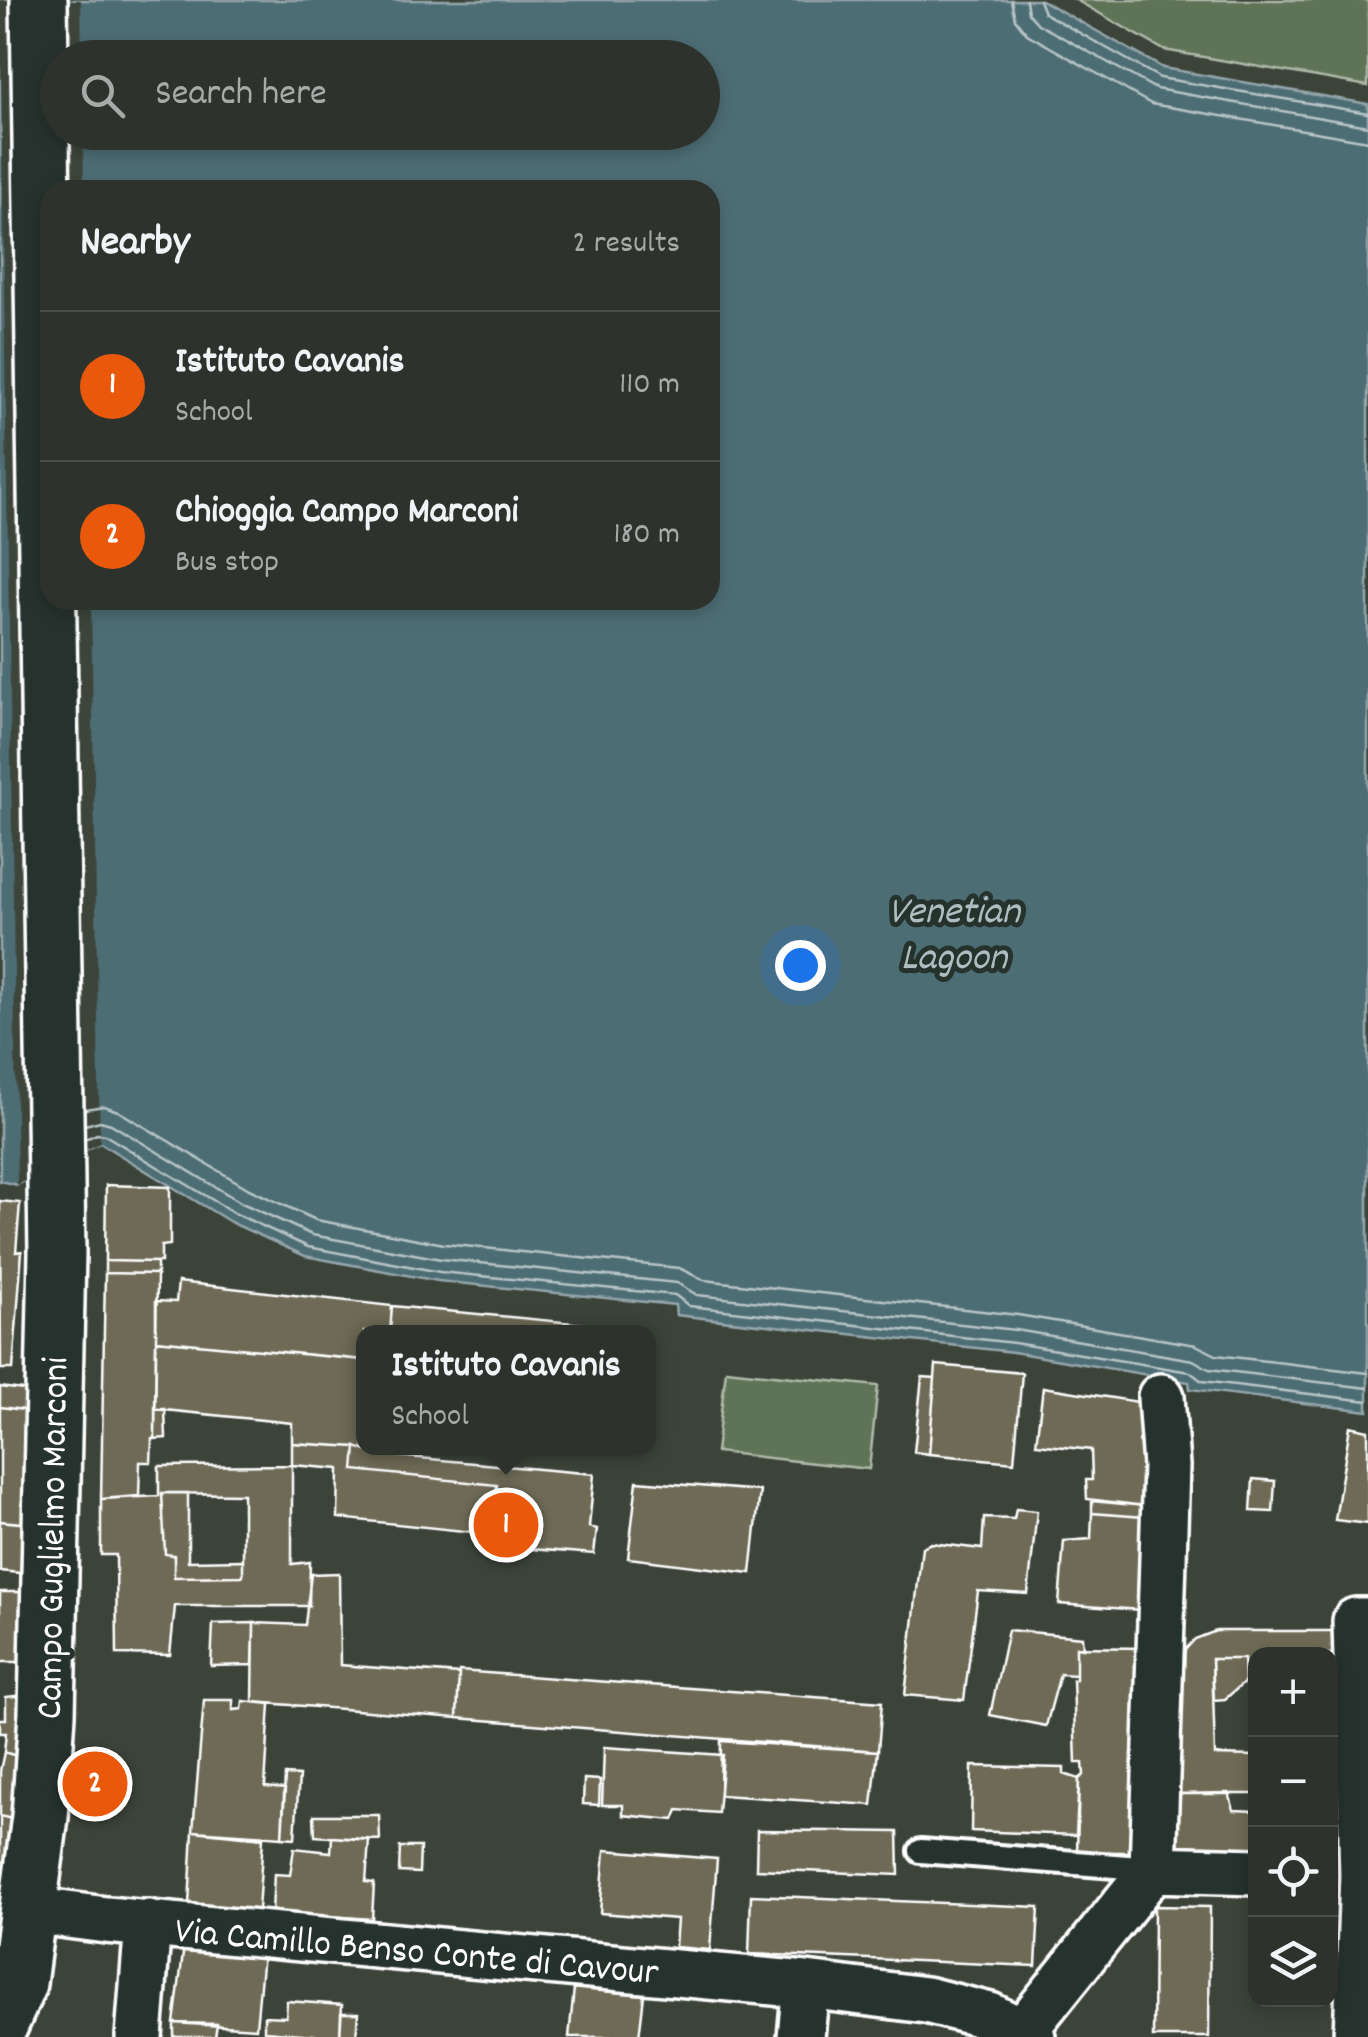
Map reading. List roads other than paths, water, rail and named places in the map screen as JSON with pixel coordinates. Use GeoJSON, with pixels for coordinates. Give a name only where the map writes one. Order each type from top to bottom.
{"type":"FeatureCollection","features":[{"type":"Feature","properties":{"kind":"street","name":"Campo Guglielmo Marconi"},"geometry":{"type":"LineString","coordinates":[[39,0],[40,69]]}},
{"type":"Feature","properties":{"kind":"street","name":"Campo Guglielmo Marconi"},"geometry":{"type":"LineString","coordinates":[[41,150],[42,180]]}},
{"type":"Feature","properties":{"kind":"street","name":"Campo Guglielmo Marconi"},"geometry":{"type":"LineString","coordinates":[[0,2024],[18,1983],[40,1817],[47,1714],[57,1253],[48,610]]}},
{"type":"Feature","properties":{"kind":"street"},"geometry":{"type":"LineString","coordinates":[[1028,2034],[1152,1869],[1166,1466],[1160,1396]]}},
{"type":"Feature","properties":{"kind":"street"},"geometry":{"type":"LineString","coordinates":[[1356,2037],[1356,1621],[1368,1621]]}},
{"type":"Feature","properties":{"kind":"street"},"geometry":{"type":"LineString","coordinates":[[1152,1869],[1248,1872]]}},
{"type":"Feature","properties":{"kind":"street","name":"Via Camillo Benso Conte di Cavour"},"geometry":{"type":"LineString","coordinates":[[29,1910],[806,1985],[926,2000],[990,2016],[1028,2034]]}},
{"type":"Feature","properties":{"kind":"street"},"geometry":{"type":"LineString","coordinates":[[139,2037],[148,1924]]}},
{"type":"Feature","properties":{"kind":"street"},"geometry":{"type":"LineString","coordinates":[[801,2037],[806,1985]]}},
{"type":"Feature","properties":{"kind":"lane"},"geometry":{"type":"LineString","coordinates":[[920,1851],[1152,1869]]}},
{"type":"Feature","properties":{"kind":"water","name":"Venetian Lagoon"},"geometry":{"type":"Polygon","coordinates":[[[0,0],[1041,0],[1163,68],[1368,104],[1368,1411],[1190,1389],[1189,1382],[1013,1352],[676,1315],[675,1305],[438,1281],[305,1256],[232,1223],[100,1143],[17,1185],[0,1181],[0,0]]]}},
{"type":"Feature","properties":{"kind":"place","name":"Istituto Cavanis"},"geometry":{"type":"Point","coordinates":[506,1525]}},
{"type":"Feature","properties":{"kind":"place","name":"Chioggia Campo Marconi"},"geometry":{"type":"Point","coordinates":[95,1784]}}]}
